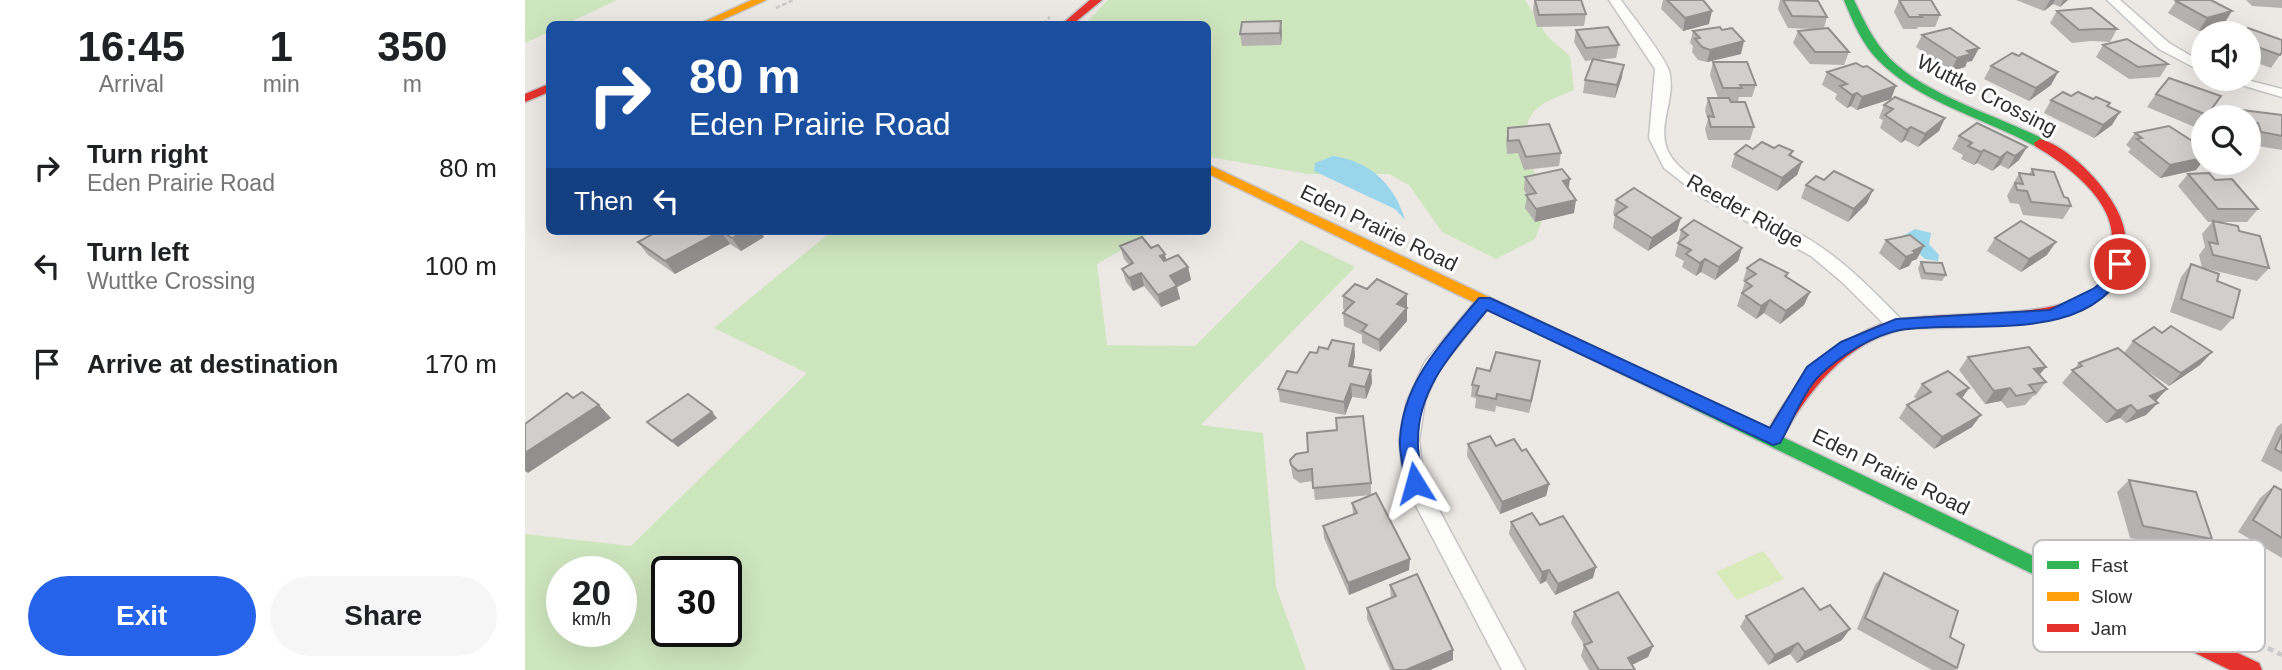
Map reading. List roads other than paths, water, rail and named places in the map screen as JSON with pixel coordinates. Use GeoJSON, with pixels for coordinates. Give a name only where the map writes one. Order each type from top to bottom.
{"type":"FeatureCollection","features":[{"type":"Feature","properties":{"kind":"street"},"geometry":{"type":"LineString","coordinates":[[712,21],[761,0]]}},
{"type":"Feature","properties":{"kind":"street"},"geometry":{"type":"LineString","coordinates":[[1070,21],[1097,0]]}},
{"type":"Feature","properties":{"kind":"street","name":"Reeder Ridge"},"geometry":{"type":"LineString","coordinates":[[1615,0],[1662,69],[1664,80],[1656,117],[1660,164],[1717,200],[1788,233],[1818,252],[1855,282],[1896,325]]}},
{"type":"Feature","properties":{"kind":"street","name":"Wuttke Crossing"},"geometry":{"type":"LineString","coordinates":[[1773,438],[1813,371],[1847,346],[1896,325],[2025,319],[2053,315],[2076,305],[2112,282],[2120,264],[2119,229],[2100,194],[2070,164],[2050,149],[2002,124],[1945,101],[1897,72],[1868,43],[1856,24],[1849,0]]}},
{"type":"Feature","properties":{"kind":"street"},"geometry":{"type":"LineString","coordinates":[[2113,0],[2164,46],[2191,61]]}},
{"type":"Feature","properties":{"kind":"street"},"geometry":{"type":"LineString","coordinates":[[2261,88],[2282,93]]}},
{"type":"Feature","properties":{"kind":"street"},"geometry":{"type":"LineString","coordinates":[[525,98],[546,89]]}},
{"type":"Feature","properties":{"kind":"street","name":"Eden Prairie Road"},"geometry":{"type":"LineString","coordinates":[[1211,170],[2033,564]]}},
{"type":"Feature","properties":{"kind":"street"},"geometry":{"type":"LineString","coordinates":[[1484,302],[1431,367],[1416,401],[1409,440],[1415,483],[1514,670]]}},
{"type":"Feature","properties":{"kind":"street","name":"Eden Prairie Road"},"geometry":{"type":"LineString","coordinates":[[2215,652],[2252,670]]}},
{"type":"Feature","properties":{"kind":"water"},"geometry":{"type":"Polygon","coordinates":[[[1333,156],[1358,163],[1379,177],[1395,196],[1405,220],[1395,209],[1314,171],[1315,163],[1333,156]]]}},
{"type":"Feature","properties":{"kind":"water"},"geometry":{"type":"Polygon","coordinates":[[[1915,229],[1931,233],[1929,244],[1939,255],[1938,261],[1925,259],[1901,237],[1915,229]]]}}]}
